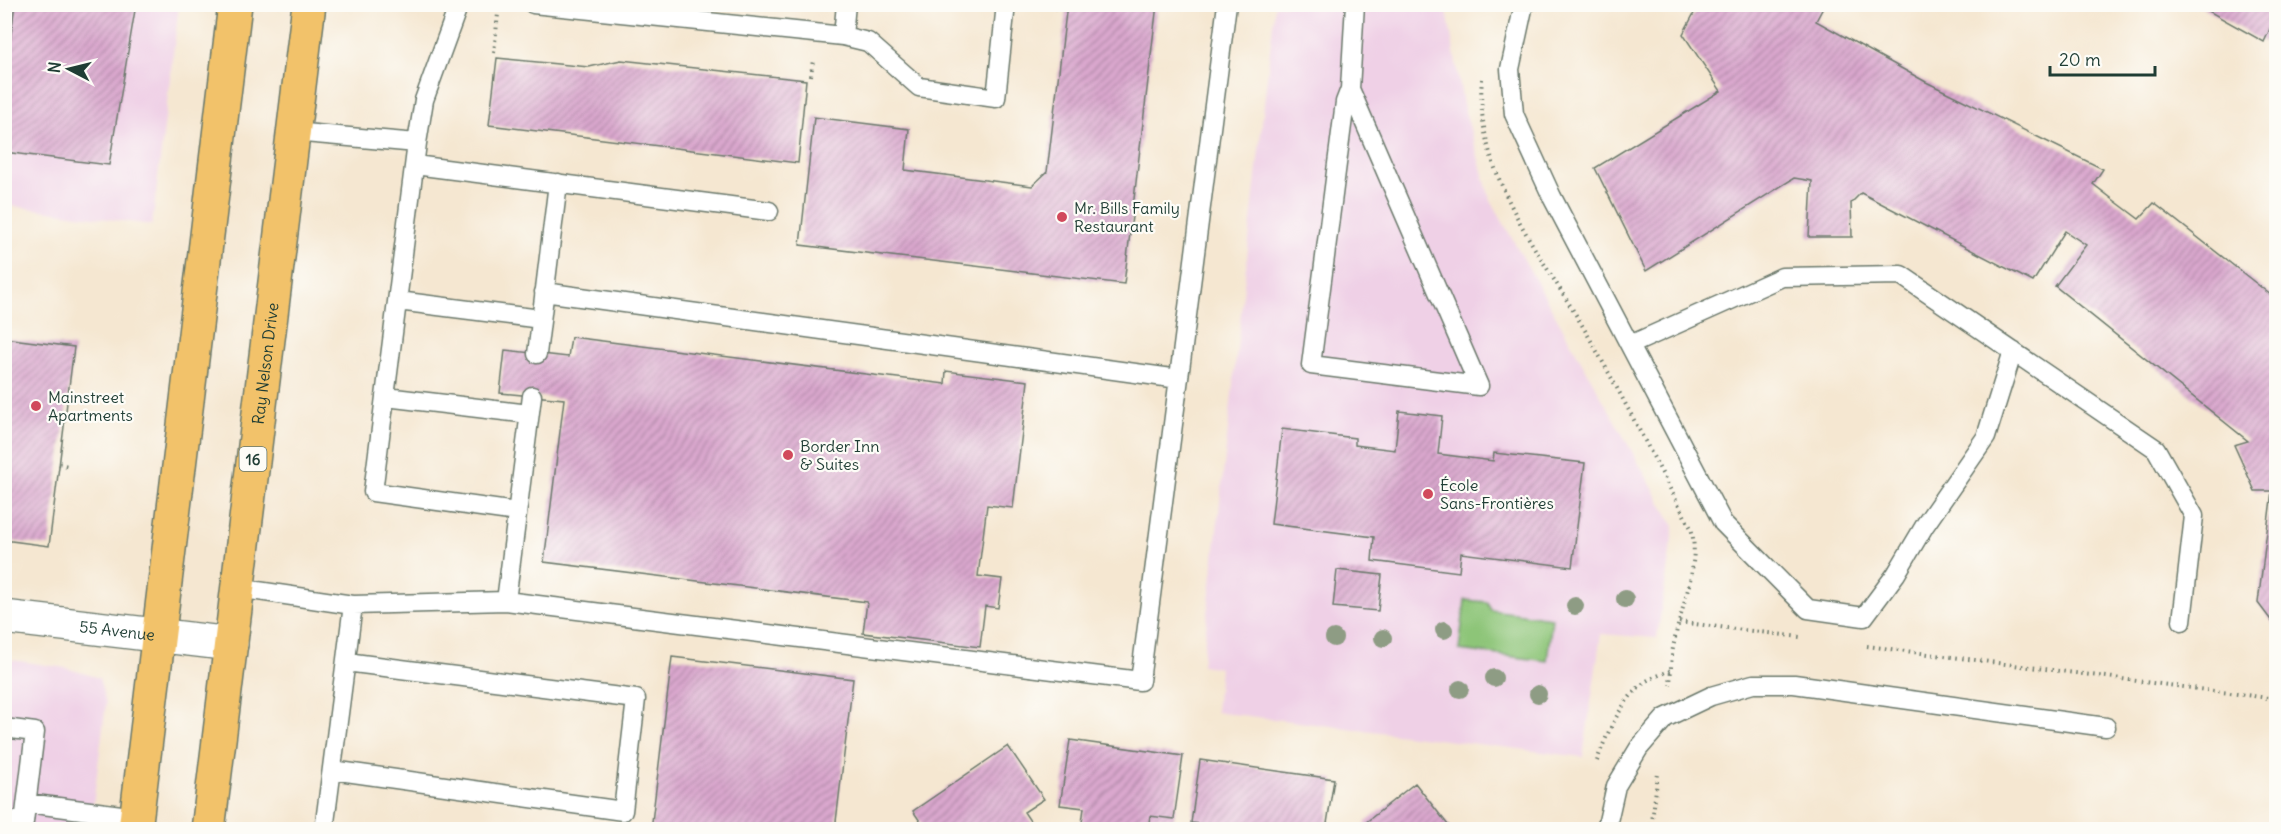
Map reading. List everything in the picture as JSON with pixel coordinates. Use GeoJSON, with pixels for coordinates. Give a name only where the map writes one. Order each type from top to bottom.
{"type":"FeatureCollection","features":[{"type":"Feature","properties":{"kind":"highway"},"geometry":{"type":"LineString","coordinates":[[136,823],[235,4]]}},
{"type":"Feature","properties":{"kind":"highway","name":"Ray Nelson Drive"},"geometry":{"type":"LineString","coordinates":[[208,830],[293,132],[310,10]]}},
{"type":"Feature","properties":{"kind":"street","name":"55 Avenue"},"geometry":{"type":"LineString","coordinates":[[4,617],[231,644]]}},
{"type":"Feature","properties":{"kind":"lane"},"geometry":{"type":"LineString","coordinates":[[459,4],[424,100],[373,492],[517,512]]}},
{"type":"Feature","properties":{"kind":"lane"},"geometry":{"type":"LineString","coordinates":[[533,4],[843,36],[868,42],[919,87],[996,98],[1006,4]]}},
{"type":"Feature","properties":{"kind":"lane"},"geometry":{"type":"LineString","coordinates":[[843,36],[846,4]]}},
{"type":"Feature","properties":{"kind":"lane"},"geometry":{"type":"LineString","coordinates":[[237,588],[353,605],[507,601],[1140,681],[1227,4]]}},
{"type":"Feature","properties":{"kind":"lane"},"geometry":{"type":"LineString","coordinates":[[1350,89],[1479,386],[1311,365],[1345,102],[1350,89],[1355,4]]}},
{"type":"Feature","properties":{"kind":"lane"},"geometry":{"type":"LineString","coordinates":[[1524,4],[1510,69],[1514,114],[1552,197],[1723,523],[1808,609],[1864,617],[1896,574],[1925,525],[1986,436],[2013,351]]}},
{"type":"Feature","properties":{"kind":"lane"},"geometry":{"type":"LineString","coordinates":[[293,132],[417,143]]}},
{"type":"Feature","properties":{"kind":"lane"},"geometry":{"type":"LineString","coordinates":[[415,165],[769,211]]}},
{"type":"Feature","properties":{"kind":"lane"},"geometry":{"type":"LineString","coordinates":[[537,354],[558,183]]}},
{"type":"Feature","properties":{"kind":"lane"},"geometry":{"type":"LineString","coordinates":[[1630,345],[1782,277],[1901,275],[2156,448],[2194,516],[2182,621]]}},
{"type":"Feature","properties":{"kind":"lane"},"geometry":{"type":"LineString","coordinates":[[544,292],[1179,379]]}},
{"type":"Feature","properties":{"kind":"lane"},"geometry":{"type":"LineString","coordinates":[[398,301],[541,319]]}},
{"type":"Feature","properties":{"kind":"lane"},"geometry":{"type":"LineString","coordinates":[[507,601],[532,396]]}},
{"type":"Feature","properties":{"kind":"lane"},"geometry":{"type":"LineString","coordinates":[[386,397],[530,414]]}},
{"type":"Feature","properties":{"kind":"lane"},"geometry":{"type":"LineString","coordinates":[[324,830],[353,605]]}},
{"type":"Feature","properties":{"kind":"lane"},"geometry":{"type":"LineString","coordinates":[[332,770],[623,811],[636,699],[346,662]]}},
{"type":"Feature","properties":{"kind":"lane"},"geometry":{"type":"LineString","coordinates":[[1606,830],[1616,786],[1639,748],[1665,718],[1711,696],[1753,684],[1794,684],[2106,727]]}},
{"type":"Feature","properties":{"kind":"lane"},"geometry":{"type":"LineString","coordinates":[[4,728],[35,732],[24,822],[4,820]]}},
{"type":"Feature","properties":{"kind":"lane"},"geometry":{"type":"LineString","coordinates":[[27,803],[136,823]]}},
{"type":"Feature","properties":{"kind":"path"},"geometry":{"type":"LineString","coordinates":[[494,53],[499,4]]}},
{"type":"Feature","properties":{"kind":"path"},"geometry":{"type":"LineString","coordinates":[[1028,4],[1063,9]]}},
{"type":"Feature","properties":{"kind":"path"},"geometry":{"type":"LineString","coordinates":[[1480,111],[1505,196],[1588,335],[1691,528],[1694,538],[1693,558],[1673,645],[1670,685]]}},
{"type":"Feature","properties":{"kind":"path"},"geometry":{"type":"LineString","coordinates":[[59,464],[68,466]]}},
{"type":"Feature","properties":{"kind":"path"},"geometry":{"type":"LineString","coordinates":[[1680,621],[1808,638]]}},
{"type":"Feature","properties":{"kind":"path"},"geometry":{"type":"LineString","coordinates":[[1855,644],[2277,699]]}},
{"type":"Feature","properties":{"kind":"path"},"geometry":{"type":"LineString","coordinates":[[1595,768],[1607,736],[1632,697],[1645,683],[1671,670]]}},
{"type":"Feature","properties":{"kind":"path"},"geometry":{"type":"LineString","coordinates":[[1651,830],[1658,776]]}},
{"type":"Feature","properties":{"kind":"shaded area"},"geometry":{"type":"Polygon","coordinates":[[[5,5],[179,5],[152,225],[5,205],[5,5]]]}},
{"type":"Feature","properties":{"kind":"shaded area"},"geometry":{"type":"Polygon","coordinates":[[[1275,5],[1446,5],[1463,104],[1490,199],[1674,526],[1657,638],[1601,634],[1583,757],[1216,712],[1220,668],[1202,665],[1275,5]]]}},
{"type":"Feature","properties":{"kind":"shaded area"},"geometry":{"type":"Polygon","coordinates":[[[5,659],[66,668],[99,678],[106,703],[90,829],[5,830],[5,659]]]}},
{"type":"Feature","properties":{"kind":"green space"},"geometry":{"type":"Polygon","coordinates":[[[1465,600],[1487,602],[1491,610],[1552,618],[1547,661],[1459,650],[1465,600]]]}},
{"type":"Feature","properties":{"kind":"building"},"geometry":{"type":"Polygon","coordinates":[[[15,4],[136,4],[109,165],[4,152],[4,87],[15,4]]]}},
{"type":"Feature","properties":{"kind":"building"},"geometry":{"type":"Polygon","coordinates":[[[1067,4],[1157,4],[1124,284],[800,245],[814,117],[909,129],[905,170],[1032,186],[1047,172],[1067,4]]]}},
{"type":"Feature","properties":{"kind":"building"},"geometry":{"type":"Polygon","coordinates":[[[1699,4],[1825,4],[1816,21],[1926,82],[2103,169],[2093,184],[2115,201],[2139,219],[2154,203],[2276,299],[2276,627],[2258,603],[2272,491],[2255,491],[2234,445],[2248,441],[2055,286],[2086,245],[2065,231],[2033,282],[1861,193],[1851,203],[1852,237],[1809,237],[1812,181],[1794,178],[1646,271],[1595,168],[1721,91],[1683,34],[1699,4]]]}},
{"type":"Feature","properties":{"kind":"building"},"geometry":{"type":"Polygon","coordinates":[[[2196,4],[2276,4],[2276,16],[2264,42],[2196,4]]]}},
{"type":"Feature","properties":{"kind":"building"},"geometry":{"type":"Polygon","coordinates":[[[497,58],[589,67],[621,60],[806,80],[798,163],[489,125],[497,58]]]}},
{"type":"Feature","properties":{"kind":"building","name":"Border Inn & Suites"},"geometry":{"type":"Polygon","coordinates":[[[571,337],[945,384],[946,371],[1028,381],[1013,508],[987,505],[978,576],[1002,579],[998,608],[985,606],[980,647],[863,633],[867,602],[544,562],[564,399],[500,393],[505,350],[568,357],[571,337]]]}},
{"type":"Feature","properties":{"kind":"building","name":"Mainstreet Apartments"},"geometry":{"type":"Polygon","coordinates":[[[4,338],[74,347],[49,546],[4,540],[4,338]]]}},
{"type":"Feature","properties":{"kind":"building","name":"École Sans-Frontières"},"geometry":{"type":"Polygon","coordinates":[[[1399,411],[1442,416],[1438,454],[1493,461],[1494,453],[1585,463],[1572,567],[1461,553],[1459,572],[1372,561],[1374,537],[1271,524],[1282,429],[1355,438],[1355,445],[1395,450],[1399,411]]]}},
{"type":"Feature","properties":{"kind":"building"},"geometry":{"type":"Polygon","coordinates":[[[1337,570],[1382,575],[1378,611],[1333,607],[1337,570]]]}},
{"type":"Feature","properties":{"kind":"building"},"geometry":{"type":"Polygon","coordinates":[[[672,657],[853,679],[835,830],[651,830],[672,657]]]}},
{"type":"Feature","properties":{"kind":"building"},"geometry":{"type":"Polygon","coordinates":[[[1070,740],[1183,756],[1174,819],[1150,816],[1148,830],[1081,830],[1084,808],[1060,805],[1070,740]]]}},
{"type":"Feature","properties":{"kind":"building"},"geometry":{"type":"Polygon","coordinates":[[[1008,746],[1044,799],[1024,812],[1036,830],[926,830],[913,811],[1008,746]]]}},
{"type":"Feature","properties":{"kind":"building"},"geometry":{"type":"Polygon","coordinates":[[[1200,760],[1334,779],[1326,830],[1229,830],[1229,827],[1191,823],[1200,760]]]}},
{"type":"Feature","properties":{"kind":"building"},"geometry":{"type":"Polygon","coordinates":[[[1415,783],[1452,830],[1371,830],[1365,823],[1415,783]]]}},
{"type":"Feature","properties":{"kind":"place","name":"Mr. Bills Family Restaurant"},"geometry":{"type":"Point","coordinates":[1062,217]}},
{"type":"Feature","properties":{"kind":"place","name":"Mainstreet Apartments"},"geometry":{"type":"Point","coordinates":[36,406]}},
{"type":"Feature","properties":{"kind":"place","name":"Border Inn & Suites"},"geometry":{"type":"Point","coordinates":[788,455]}},
{"type":"Feature","properties":{"kind":"place","name":"École Sans-Frontières"},"geometry":{"type":"Point","coordinates":[1428,494]}}]}
